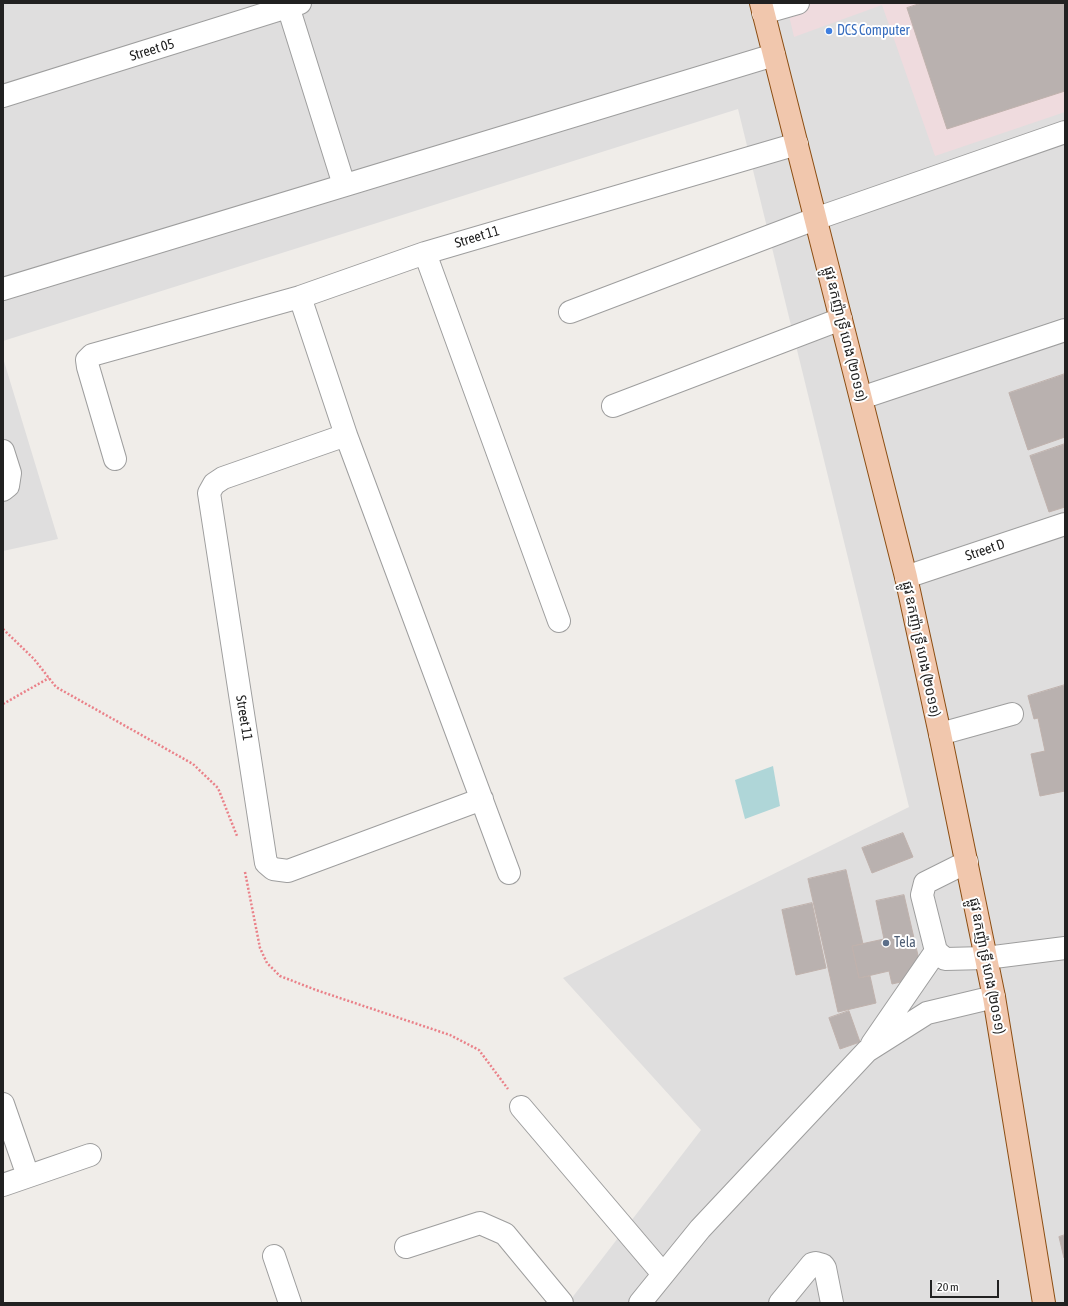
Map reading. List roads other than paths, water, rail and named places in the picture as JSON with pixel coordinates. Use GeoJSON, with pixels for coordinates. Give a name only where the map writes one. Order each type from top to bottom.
{"type":"FeatureCollection","features":[{"type":"Feature","properties":{"kind":"main road","name":"ផ្លូវ ឧកញ៉ា ទ្រី ហេង (២០១១)"},"geometry":{"type":"LineString","coordinates":[[762,8],[906,577],[967,862],[994,997],[1044,1303]]}},
{"type":"Feature","properties":{"kind":"street"},"geometry":{"type":"LineString","coordinates":[[762,8],[798,3]]}},
{"type":"Feature","properties":{"kind":"street"},"geometry":{"type":"LineString","coordinates":[[292,4],[344,185]]}},
{"type":"Feature","properties":{"kind":"street","name":"Street 05"},"geometry":{"type":"LineString","coordinates":[[3,96],[292,4]]}},
{"type":"Feature","properties":{"kind":"street"},"geometry":{"type":"LineString","coordinates":[[3,289],[774,55]]}},
{"type":"Feature","properties":{"kind":"street"},"geometry":{"type":"LineString","coordinates":[[570,312],[816,219],[1065,132]]}},
{"type":"Feature","properties":{"kind":"street","name":"Street 11"},"geometry":{"type":"LineString","coordinates":[[115,459],[88,368],[87,360],[92,355],[300,297],[425,252],[796,144]]}},
{"type":"Feature","properties":{"kind":"street"},"geometry":{"type":"LineString","coordinates":[[425,252],[559,621]]}},
{"type":"Feature","properties":{"kind":"street"},"geometry":{"type":"LineString","coordinates":[[300,297],[346,435],[509,873]]}},
{"type":"Feature","properties":{"kind":"street"},"geometry":{"type":"LineString","coordinates":[[613,406],[841,319]]}},
{"type":"Feature","properties":{"kind":"street"},"geometry":{"type":"LineString","coordinates":[[861,398],[1065,330]]}},
{"type":"Feature","properties":{"kind":"street","name":"Street 11"},"geometry":{"type":"LineString","coordinates":[[346,435],[224,478],[214,484],[209,493],[266,862],[273,869],[288,871],[482,799]]}},
{"type":"Feature","properties":{"kind":"street"},"geometry":{"type":"LineString","coordinates":[[3,451],[10,473],[8,486],[3,490]]}},
{"type":"Feature","properties":{"kind":"street","name":"Street D"},"geometry":{"type":"LineString","coordinates":[[906,577],[1065,524]]}},
{"type":"Feature","properties":{"kind":"street"},"geometry":{"type":"LineString","coordinates":[[940,734],[1012,714]]}},
{"type":"Feature","properties":{"kind":"street"},"geometry":{"type":"LineString","coordinates":[[967,862],[925,883],[922,895],[936,951],[945,959],[986,958],[1065,948]]}},
{"type":"Feature","properties":{"kind":"street"},"geometry":{"type":"LineString","coordinates":[[640,1303],[700,1229],[867,1051],[936,951]]}},
{"type":"Feature","properties":{"kind":"street"},"geometry":{"type":"LineString","coordinates":[[867,1051],[927,1013],[994,997]]}},
{"type":"Feature","properties":{"kind":"street"},"geometry":{"type":"LineString","coordinates":[[3,1104],[28,1176]]}},
{"type":"Feature","properties":{"kind":"street"},"geometry":{"type":"LineString","coordinates":[[521,1107],[663,1274]]}},
{"type":"Feature","properties":{"kind":"street"},"geometry":{"type":"LineString","coordinates":[[3,1185],[90,1155]]}},
{"type":"Feature","properties":{"kind":"street"},"geometry":{"type":"LineString","coordinates":[[406,1247],[480,1223],[505,1234],[562,1303]]}},
{"type":"Feature","properties":{"kind":"street"},"geometry":{"type":"LineString","coordinates":[[274,1256],[290,1303]]}},
{"type":"Feature","properties":{"kind":"street"},"geometry":{"type":"LineString","coordinates":[[780,1303],[812,1264],[816,1262],[823,1264],[825,1268],[832,1303]]}},
{"type":"Feature","properties":{"kind":"water"},"geometry":{"type":"Polygon","coordinates":[[[773,766],[780,806],[745,819],[735,780],[773,766]]]}},
{"type":"Feature","properties":{"kind":"place","name":"DCS Computer"},"geometry":{"type":"Point","coordinates":[829,31]}},
{"type":"Feature","properties":{"kind":"place","name":"Tela"},"geometry":{"type":"Point","coordinates":[886,943]}}]}
